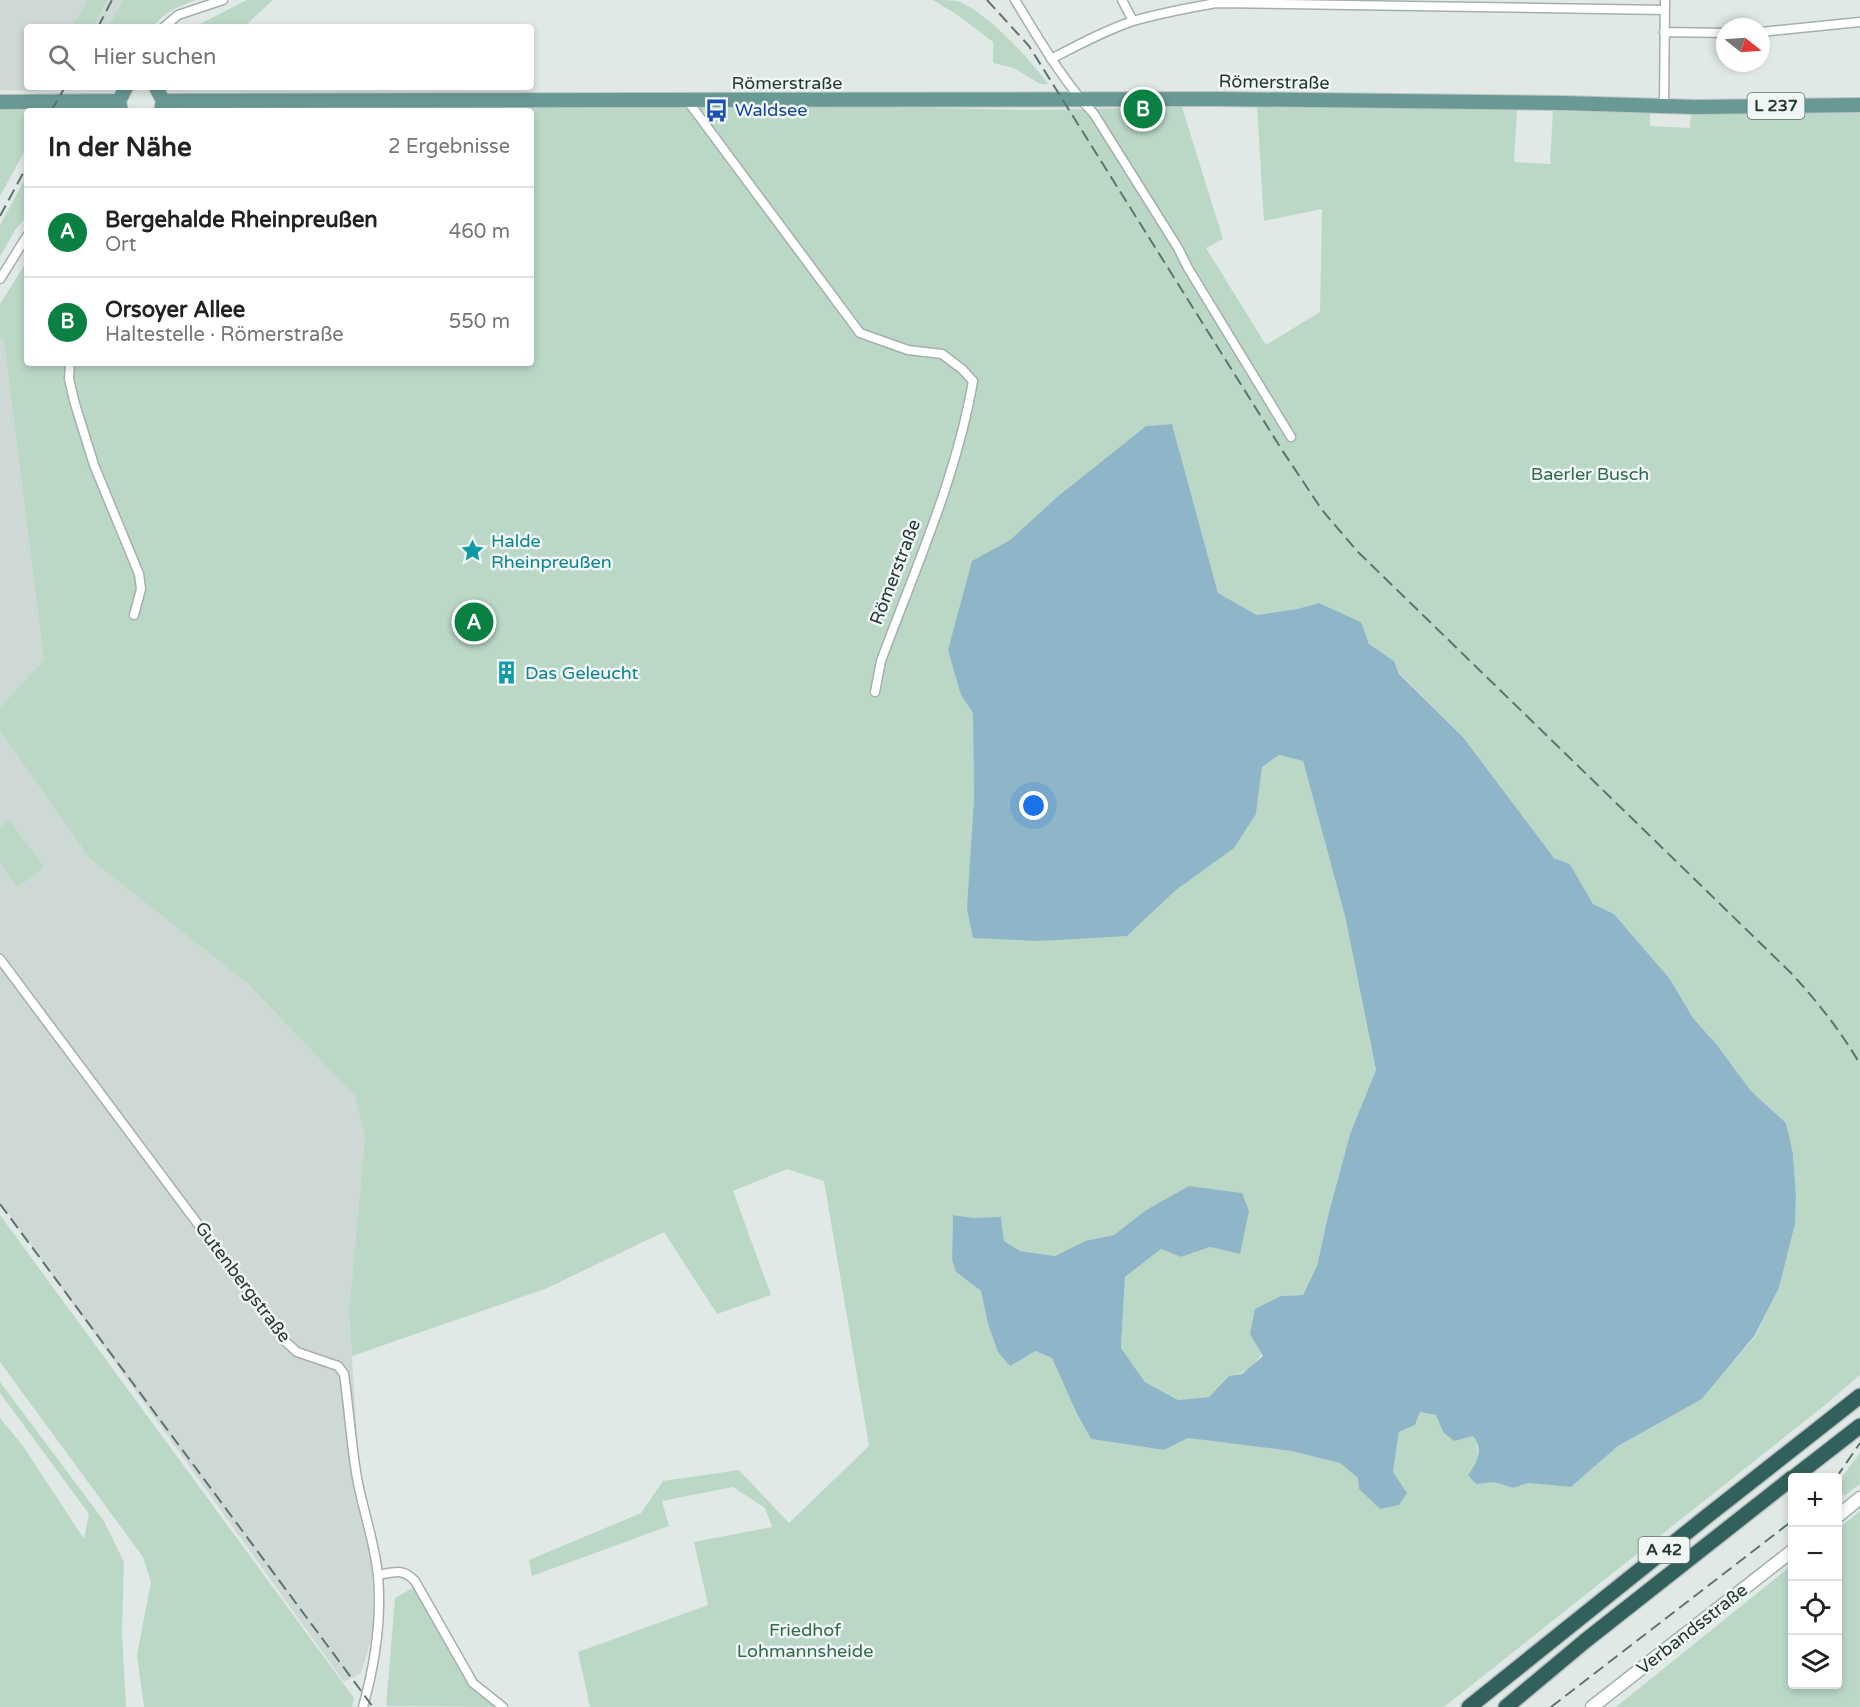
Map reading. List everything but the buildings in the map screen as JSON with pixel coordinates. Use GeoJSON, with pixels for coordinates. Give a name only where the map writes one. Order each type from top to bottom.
{"type":"FeatureCollection","features":[{"type":"Feature","properties":{"kind":"highway","name":"A 42"},"geometry":{"type":"LineString","coordinates":[[1469,1707],[1687,1531],[1860,1396]]}},
{"type":"Feature","properties":{"kind":"highway","name":"A 42"},"geometry":{"type":"LineString","coordinates":[[1799,1473],[1860,1426]]}},
{"type":"Feature","properties":{"kind":"highway","name":"A 42"},"geometry":{"type":"LineString","coordinates":[[1506,1707],[1585,1641],[1788,1482]]}},
{"type":"Feature","properties":{"kind":"main road"},"geometry":{"type":"LineString","coordinates":[[0,102],[120,106],[125,90]]}},
{"type":"Feature","properties":{"kind":"main road"},"geometry":{"type":"LineString","coordinates":[[157,90],[162,106]]}},
{"type":"Feature","properties":{"kind":"main road","name":"Römerstraße"},"geometry":{"type":"LineString","coordinates":[[162,106],[687,100],[1216,99],[1664,106],[1860,105]]}},
{"type":"Feature","properties":{"kind":"main road"},"geometry":{"type":"LineString","coordinates":[[1842,1513],[1860,1498]]}},
{"type":"Feature","properties":{"kind":"main road","name":"Verbandsstraße"},"geometry":{"type":"LineString","coordinates":[[1592,1707],[1788,1554]]}},
{"type":"Feature","properties":{"kind":"street"},"geometry":{"type":"LineString","coordinates":[[168,24],[178,15],[223,0]]}},
{"type":"Feature","properties":{"kind":"street"},"geometry":{"type":"LineString","coordinates":[[1015,0],[1051,59],[1080,100],[1094,114],[1291,436]]}},
{"type":"Feature","properties":{"kind":"street"},"geometry":{"type":"LineString","coordinates":[[1122,0],[1133,21]]}},
{"type":"Feature","properties":{"kind":"street"},"geometry":{"type":"LineString","coordinates":[[1664,106],[1665,0]]}},
{"type":"Feature","properties":{"kind":"street"},"geometry":{"type":"LineString","coordinates":[[1051,59],[1088,39],[1133,21],[1216,3],[1362,3],[1665,10]]}},
{"type":"Feature","properties":{"kind":"street"},"geometry":{"type":"LineString","coordinates":[[1770,31],[1860,21]]}},
{"type":"Feature","properties":{"kind":"street"},"geometry":{"type":"LineString","coordinates":[[1664,32],[1716,33]]}},
{"type":"Feature","properties":{"kind":"street","name":"Römerstraße"},"geometry":{"type":"LineString","coordinates":[[687,100],[860,333],[908,350],[942,354],[962,369],[973,381],[955,461],[881,661],[875,692]]}},
{"type":"Feature","properties":{"kind":"street"},"geometry":{"type":"LineString","coordinates":[[0,279],[24,241]]}},
{"type":"Feature","properties":{"kind":"street"},"geometry":{"type":"LineString","coordinates":[[70,366],[69,379],[75,404],[94,465],[139,574],[141,589],[134,615]]}},
{"type":"Feature","properties":{"kind":"street","name":"Gutenbergstraße"},"geometry":{"type":"LineString","coordinates":[[0,959],[286,1342],[297,1352],[338,1366],[344,1374],[357,1478],[378,1575],[379,1619],[376,1646],[371,1680],[363,1705]]}},
{"type":"Feature","properties":{"kind":"street"},"geometry":{"type":"LineString","coordinates":[[378,1575],[401,1571],[409,1574],[473,1683],[503,1707]]}},
{"type":"Feature","properties":{"kind":"shaded area"},"geometry":{"type":"Polygon","coordinates":[[[0,0],[87,0],[74,24],[24,24],[24,90],[38,90],[37,91],[0,90],[0,0]]]}},
{"type":"Feature","properties":{"kind":"shaded area"},"geometry":{"type":"Polygon","coordinates":[[[108,0],[123,0],[110,24],[95,24],[108,0]]]}},
{"type":"Feature","properties":{"kind":"shaded area"},"geometry":{"type":"Polygon","coordinates":[[[0,338],[4,341],[44,660],[0,707],[0,338]]]}},
{"type":"Feature","properties":{"kind":"shaded area"},"geometry":{"type":"Polygon","coordinates":[[[0,731],[90,859],[248,984],[355,1096],[365,1137],[349,1314],[363,1524],[372,1565],[374,1630],[361,1673],[344,1682],[0,1202],[0,731]]]}},
{"type":"Feature","properties":{"kind":"green space"},"geometry":{"type":"Polygon","coordinates":[[[87,0],[108,0],[95,24],[74,24],[87,0]]]}},
{"type":"Feature","properties":{"kind":"green space"},"geometry":{"type":"Polygon","coordinates":[[[123,0],[196,0],[167,13],[155,24],[110,24],[123,0]]]}},
{"type":"Feature","properties":{"kind":"green space"},"geometry":{"type":"Polygon","coordinates":[[[247,0],[273,0],[249,24],[200,24],[247,0]]]}},
{"type":"Feature","properties":{"kind":"green space"},"geometry":{"type":"Polygon","coordinates":[[[933,0],[957,1],[981,15],[1019,49],[1048,84],[1040,84],[1014,68],[993,63],[993,42],[933,0]]]}},
{"type":"Feature","properties":{"kind":"green space"},"geometry":{"type":"Polygon","coordinates":[[[697,103],[1032,110],[1182,107],[1223,239],[1206,248],[1266,345],[1320,312],[1322,209],[1264,221],[1257,107],[1517,110],[1514,162],[1550,164],[1553,111],[1650,112],[1650,126],[1690,128],[1691,112],[1860,110],[1860,1375],[1444,1707],[590,1707],[578,1652],[708,1605],[694,1542],[772,1527],[765,1508],[733,1487],[662,1501],[669,1526],[532,1576],[529,1560],[641,1513],[663,1481],[739,1470],[789,1523],[869,1446],[824,1181],[787,1169],[733,1191],[771,1295],[717,1314],[664,1232],[545,1289],[352,1356],[349,1313],[365,1137],[355,1096],[248,984],[90,859],[0,731],[0,707],[44,660],[4,341],[0,338],[0,304],[24,266],[24,366],[534,366],[534,108],[463,108],[697,103]],[[1172,424],[1146,426],[1057,497],[1010,540],[972,562],[974,799],[1127,936],[1256,814],[1262,767],[1279,755],[1303,761],[1345,916],[1376,1071],[1350,1134],[1317,1266],[1303,1295],[1281,1296],[1266,1346],[1252,1366],[1242,1373],[1229,1376],[1209,1397],[1178,1400],[1145,1382],[1121,1348],[1125,1277],[1161,1249],[1181,1257],[1210,1247],[1240,1254],[1242,1193],[1189,1186],[1146,1210],[1114,1235],[1085,1241],[1055,1256],[1020,1251],[1004,1241],[1001,1218],[953,1215],[952,1260],[956,1272],[981,1291],[988,1324],[1009,1365],[1035,1351],[1052,1358],[1076,1412],[1091,1439],[1164,1450],[1188,1438],[1291,1451],[1340,1463],[1359,1478],[1393,1472],[1399,1432],[1415,1425],[1420,1412],[1436,1415],[1443,1432],[1473,1436],[1477,1442],[1478,1461],[1494,1482],[1513,1488],[1528,1483],[1571,1487],[1618,1446],[1702,1399],[1756,1335],[1779,1288],[1795,1224],[1793,1153],[1786,1123],[1751,1091],[1717,1045],[1693,1018],[1670,979],[1614,914],[1593,904],[1570,864],[1554,858],[1463,737],[1399,673],[1394,661],[1369,644],[1361,622],[1319,603],[1257,615],[1218,593],[1172,424]]]}},
{"type":"Feature","properties":{"kind":"green space"},"geometry":{"type":"Polygon","coordinates":[[[0,110],[24,110],[24,152],[0,196],[0,110]]]}},
{"type":"Feature","properties":{"kind":"green space"},"geometry":{"type":"Polygon","coordinates":[[[24,181],[24,220],[15,230],[0,257],[0,225],[24,181]]]}},
{"type":"Feature","properties":{"kind":"green space"},"geometry":{"type":"Polygon","coordinates":[[[9,820],[44,867],[18,887],[0,863],[0,827],[9,820]]]}},
{"type":"Feature","properties":{"kind":"green space"},"geometry":{"type":"Polygon","coordinates":[[[0,1215],[354,1698],[352,1707],[144,1707],[137,1655],[151,1582],[143,1557],[0,1362],[0,1215]]]}},
{"type":"Feature","properties":{"kind":"green space"},"geometry":{"type":"Polygon","coordinates":[[[0,1382],[104,1521],[124,1562],[122,1633],[126,1707],[0,1707],[0,1418],[23,1446],[84,1539],[89,1514],[0,1393],[0,1382]]]}},
{"type":"Feature","properties":{"kind":"green space"},"geometry":{"type":"Polygon","coordinates":[[[1860,1453],[1860,1484],[1844,1496],[1842,1477],[1860,1453]]]}},
{"type":"Feature","properties":{"kind":"green space"},"geometry":{"type":"Polygon","coordinates":[[[1860,1511],[1860,1707],[1616,1707],[1788,1568],[1788,1689],[1842,1689],[1842,1526],[1860,1511]]]}},
{"type":"Feature","properties":{"kind":"green space"},"geometry":{"type":"Polygon","coordinates":[[[416,1586],[471,1684],[500,1707],[386,1706],[395,1598],[416,1586]]]}},
{"type":"Feature","properties":{"kind":"water"},"geometry":{"type":"Polygon","coordinates":[[[1172,424],[1218,593],[1257,615],[1319,603],[1361,622],[1369,644],[1394,661],[1399,674],[1463,737],[1554,858],[1570,864],[1593,904],[1614,914],[1670,979],[1693,1018],[1717,1045],[1751,1091],[1786,1123],[1793,1153],[1795,1224],[1779,1288],[1755,1335],[1702,1399],[1618,1446],[1571,1487],[1528,1483],[1513,1488],[1494,1482],[1476,1484],[1468,1475],[1479,1451],[1473,1436],[1454,1441],[1443,1432],[1436,1415],[1420,1412],[1415,1425],[1399,1432],[1393,1472],[1407,1493],[1399,1505],[1380,1509],[1359,1489],[1358,1478],[1340,1463],[1291,1451],[1188,1438],[1164,1450],[1091,1439],[1076,1412],[1052,1358],[1035,1351],[1010,1366],[998,1352],[988,1324],[981,1291],[956,1272],[952,1260],[953,1215],[974,1218],[1001,1217],[1004,1241],[1020,1251],[1055,1256],[1085,1241],[1114,1235],[1146,1210],[1189,1186],[1242,1193],[1249,1211],[1240,1254],[1210,1247],[1181,1257],[1161,1249],[1125,1277],[1121,1348],[1145,1382],[1178,1400],[1209,1397],[1229,1376],[1242,1374],[1263,1356],[1250,1334],[1255,1309],[1281,1296],[1303,1295],[1317,1266],[1350,1134],[1376,1070],[1345,916],[1303,761],[1279,755],[1262,767],[1256,814],[1234,848],[1176,890],[1127,936],[1040,941],[973,938],[967,909],[974,799],[973,713],[961,695],[948,650],[972,561],[1010,540],[1057,497],[1146,426],[1172,424]]]}},
{"type":"Feature","properties":{"kind":"railway"},"geometry":{"type":"LineString","coordinates":[[100,24],[112,0]]}},
{"type":"Feature","properties":{"kind":"railway"},"geometry":{"type":"LineString","coordinates":[[987,0],[1029,46],[1322,510],[1358,552],[1790,972],[1828,1016],[1860,1064]]}},
{"type":"Feature","properties":{"kind":"railway"},"geometry":{"type":"LineString","coordinates":[[53,108],[63,90]]}},
{"type":"Feature","properties":{"kind":"railway"},"geometry":{"type":"LineString","coordinates":[[0,216],[24,172]]}},
{"type":"Feature","properties":{"kind":"railway"},"geometry":{"type":"LineString","coordinates":[[0,1204],[373,1707]]}},
{"type":"Feature","properties":{"kind":"railway"},"geometry":{"type":"LineString","coordinates":[[1839,1473],[1860,1443]]}},
{"type":"Feature","properties":{"kind":"railway"},"geometry":{"type":"LineString","coordinates":[[1551,1707],[1788,1524]]}},
{"type":"Feature","properties":{"kind":"place","name":"Orsoyer Allee"},"geometry":{"type":"Point","coordinates":[1143,109]}},
{"type":"Feature","properties":{"kind":"place","name":"Waldsee"},"geometry":{"type":"Point","coordinates":[717,110]}},
{"type":"Feature","properties":{"kind":"place","name":"Halde Rheinpreußen"},"geometry":{"type":"Point","coordinates":[473,551]}},
{"type":"Feature","properties":{"kind":"place","name":"Bergehalde Rheinpreußen"},"geometry":{"type":"Point","coordinates":[474,622]}},
{"type":"Feature","properties":{"kind":"place","name":"Das Geleucht"},"geometry":{"type":"Point","coordinates":[507,673]}},
{"type":"Feature","properties":{"kind":"park label","name":"Baerler Busch"},"geometry":{"type":"Point","coordinates":[1590,474]}},
{"type":"Feature","properties":{"kind":"park label","name":"Friedhof Lohmannsheide"},"geometry":{"type":"Point","coordinates":[805,1640]}}]}
